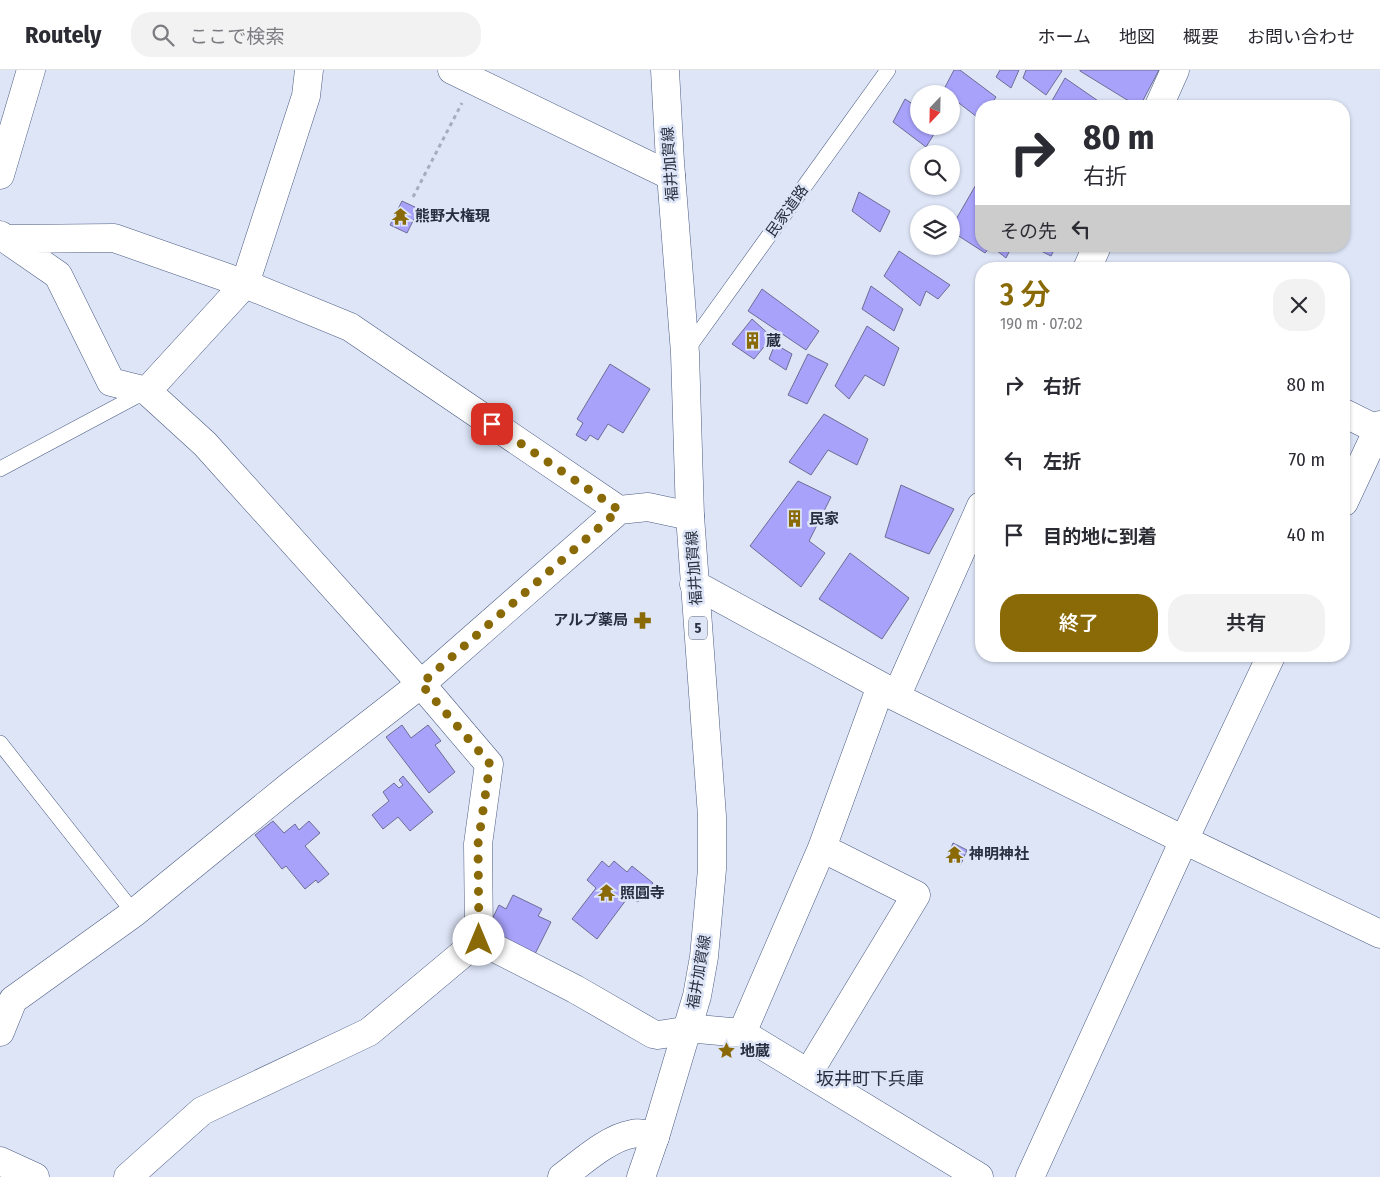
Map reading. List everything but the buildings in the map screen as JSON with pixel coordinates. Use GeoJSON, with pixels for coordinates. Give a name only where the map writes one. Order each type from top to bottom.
{"type":"FeatureCollection","features":[{"type":"Feature","properties":{"kind":"street"},"geometry":{"type":"LineString","coordinates":[[0,174],[31,70]]}},
{"type":"Feature","properties":{"kind":"street"},"geometry":{"type":"LineString","coordinates":[[147,391],[245,284],[306,96],[309,70]]}},
{"type":"Feature","properties":{"kind":"street","name":"福井加賀線"},"geometry":{"type":"LineString","coordinates":[[640,1177],[655,1137],[697,996],[704,957],[712,869],[712,816],[690,516],[685,353],[665,70]]}},
{"type":"Feature","properties":{"kind":"street"},"geometry":{"type":"LineString","coordinates":[[1162,100],[1175,70]]}},
{"type":"Feature","properties":{"kind":"street"},"geometry":{"type":"LineString","coordinates":[[463,75],[671,176]]}},
{"type":"Feature","properties":{"kind":"street"},"geometry":{"type":"LineString","coordinates":[[3,237],[114,238],[245,284],[350,327],[619,510]]}},
{"type":"Feature","properties":{"kind":"street"},"geometry":{"type":"LineString","coordinates":[[3,237],[58,274],[111,382],[147,391],[205,444],[421,684],[490,764],[478,844],[479,940]]}},
{"type":"Feature","properties":{"kind":"street"},"geometry":{"type":"LineString","coordinates":[[1350,415],[1379,427],[1350,489]]}},
{"type":"Feature","properties":{"kind":"street"},"geometry":{"type":"LineString","coordinates":[[0,1032],[13,1000],[134,913],[291,785],[421,684],[619,510],[648,508],[690,516]]}},
{"type":"Feature","properties":{"kind":"street"},"geometry":{"type":"LineString","coordinates":[[742,1033],[888,692],[975,518]]}},
{"type":"Feature","properties":{"kind":"street"},"geometry":{"type":"LineString","coordinates":[[694,584],[888,692],[1184,840],[1380,934]]}},
{"type":"Feature","properties":{"kind":"street"},"geometry":{"type":"LineString","coordinates":[[1030,1177],[1184,840],[1268,662]]}},
{"type":"Feature","properties":{"kind":"street"},"geometry":{"type":"LineString","coordinates":[[809,1072],[916,895],[822,848]]}},
{"type":"Feature","properties":{"kind":"street"},"geometry":{"type":"LineString","coordinates":[[479,940],[575,990],[653,1034],[658,1035],[688,1029],[742,1033],[979,1177]]}},
{"type":"Feature","properties":{"kind":"street"},"geometry":{"type":"LineString","coordinates":[[128,1177],[202,1111],[369,1032],[479,940]]}},
{"type":"Feature","properties":{"kind":"street"},"geometry":{"type":"LineString","coordinates":[[562,1177],[600,1149],[624,1136],[636,1134],[655,1137]]}},
{"type":"Feature","properties":{"kind":"street"},"geometry":{"type":"LineString","coordinates":[[0,1161],[35,1177]]}},
{"type":"Feature","properties":{"kind":"lane","name":"民家道路"},"geometry":{"type":"LineString","coordinates":[[685,353],[888,70]]}},
{"type":"Feature","properties":{"kind":"lane"},"geometry":{"type":"LineString","coordinates":[[0,470],[147,391]]}},
{"type":"Feature","properties":{"kind":"lane"},"geometry":{"type":"LineString","coordinates":[[0,743],[134,913]]}},
{"type":"Feature","properties":{"kind":"path"},"geometry":{"type":"LineString","coordinates":[[413,197],[463,75]]}},
{"type":"Feature","properties":{"kind":"place","name":"熊野大権現"},"geometry":{"type":"Point","coordinates":[401,216]}},
{"type":"Feature","properties":{"kind":"place","name":"蔵"},"geometry":{"type":"Point","coordinates":[752,341]}},
{"type":"Feature","properties":{"kind":"place","name":"民家"},"geometry":{"type":"Point","coordinates":[795,519]}},
{"type":"Feature","properties":{"kind":"place","name":"アルプ薬局"},"geometry":{"type":"Point","coordinates":[642,620]}},
{"type":"Feature","properties":{"kind":"place","name":"神明神社"},"geometry":{"type":"Point","coordinates":[955,854]}},
{"type":"Feature","properties":{"kind":"place","name":"照圓寺"},"geometry":{"type":"Point","coordinates":[606,893]}},
{"type":"Feature","properties":{"kind":"place","name":"地蔵"},"geometry":{"type":"Point","coordinates":[726,1051]}},
{"type":"Feature","properties":{"kind":"district","name":"坂井町下兵庫"},"geometry":{"type":"Point","coordinates":[870,1079]}},
{"type":"Feature","properties":{"kind":"route"},"geometry":{"type":"LineString","coordinates":[[479,940],[478,844],[490,764],[421,684],[619,510],[492,424]]}}]}
